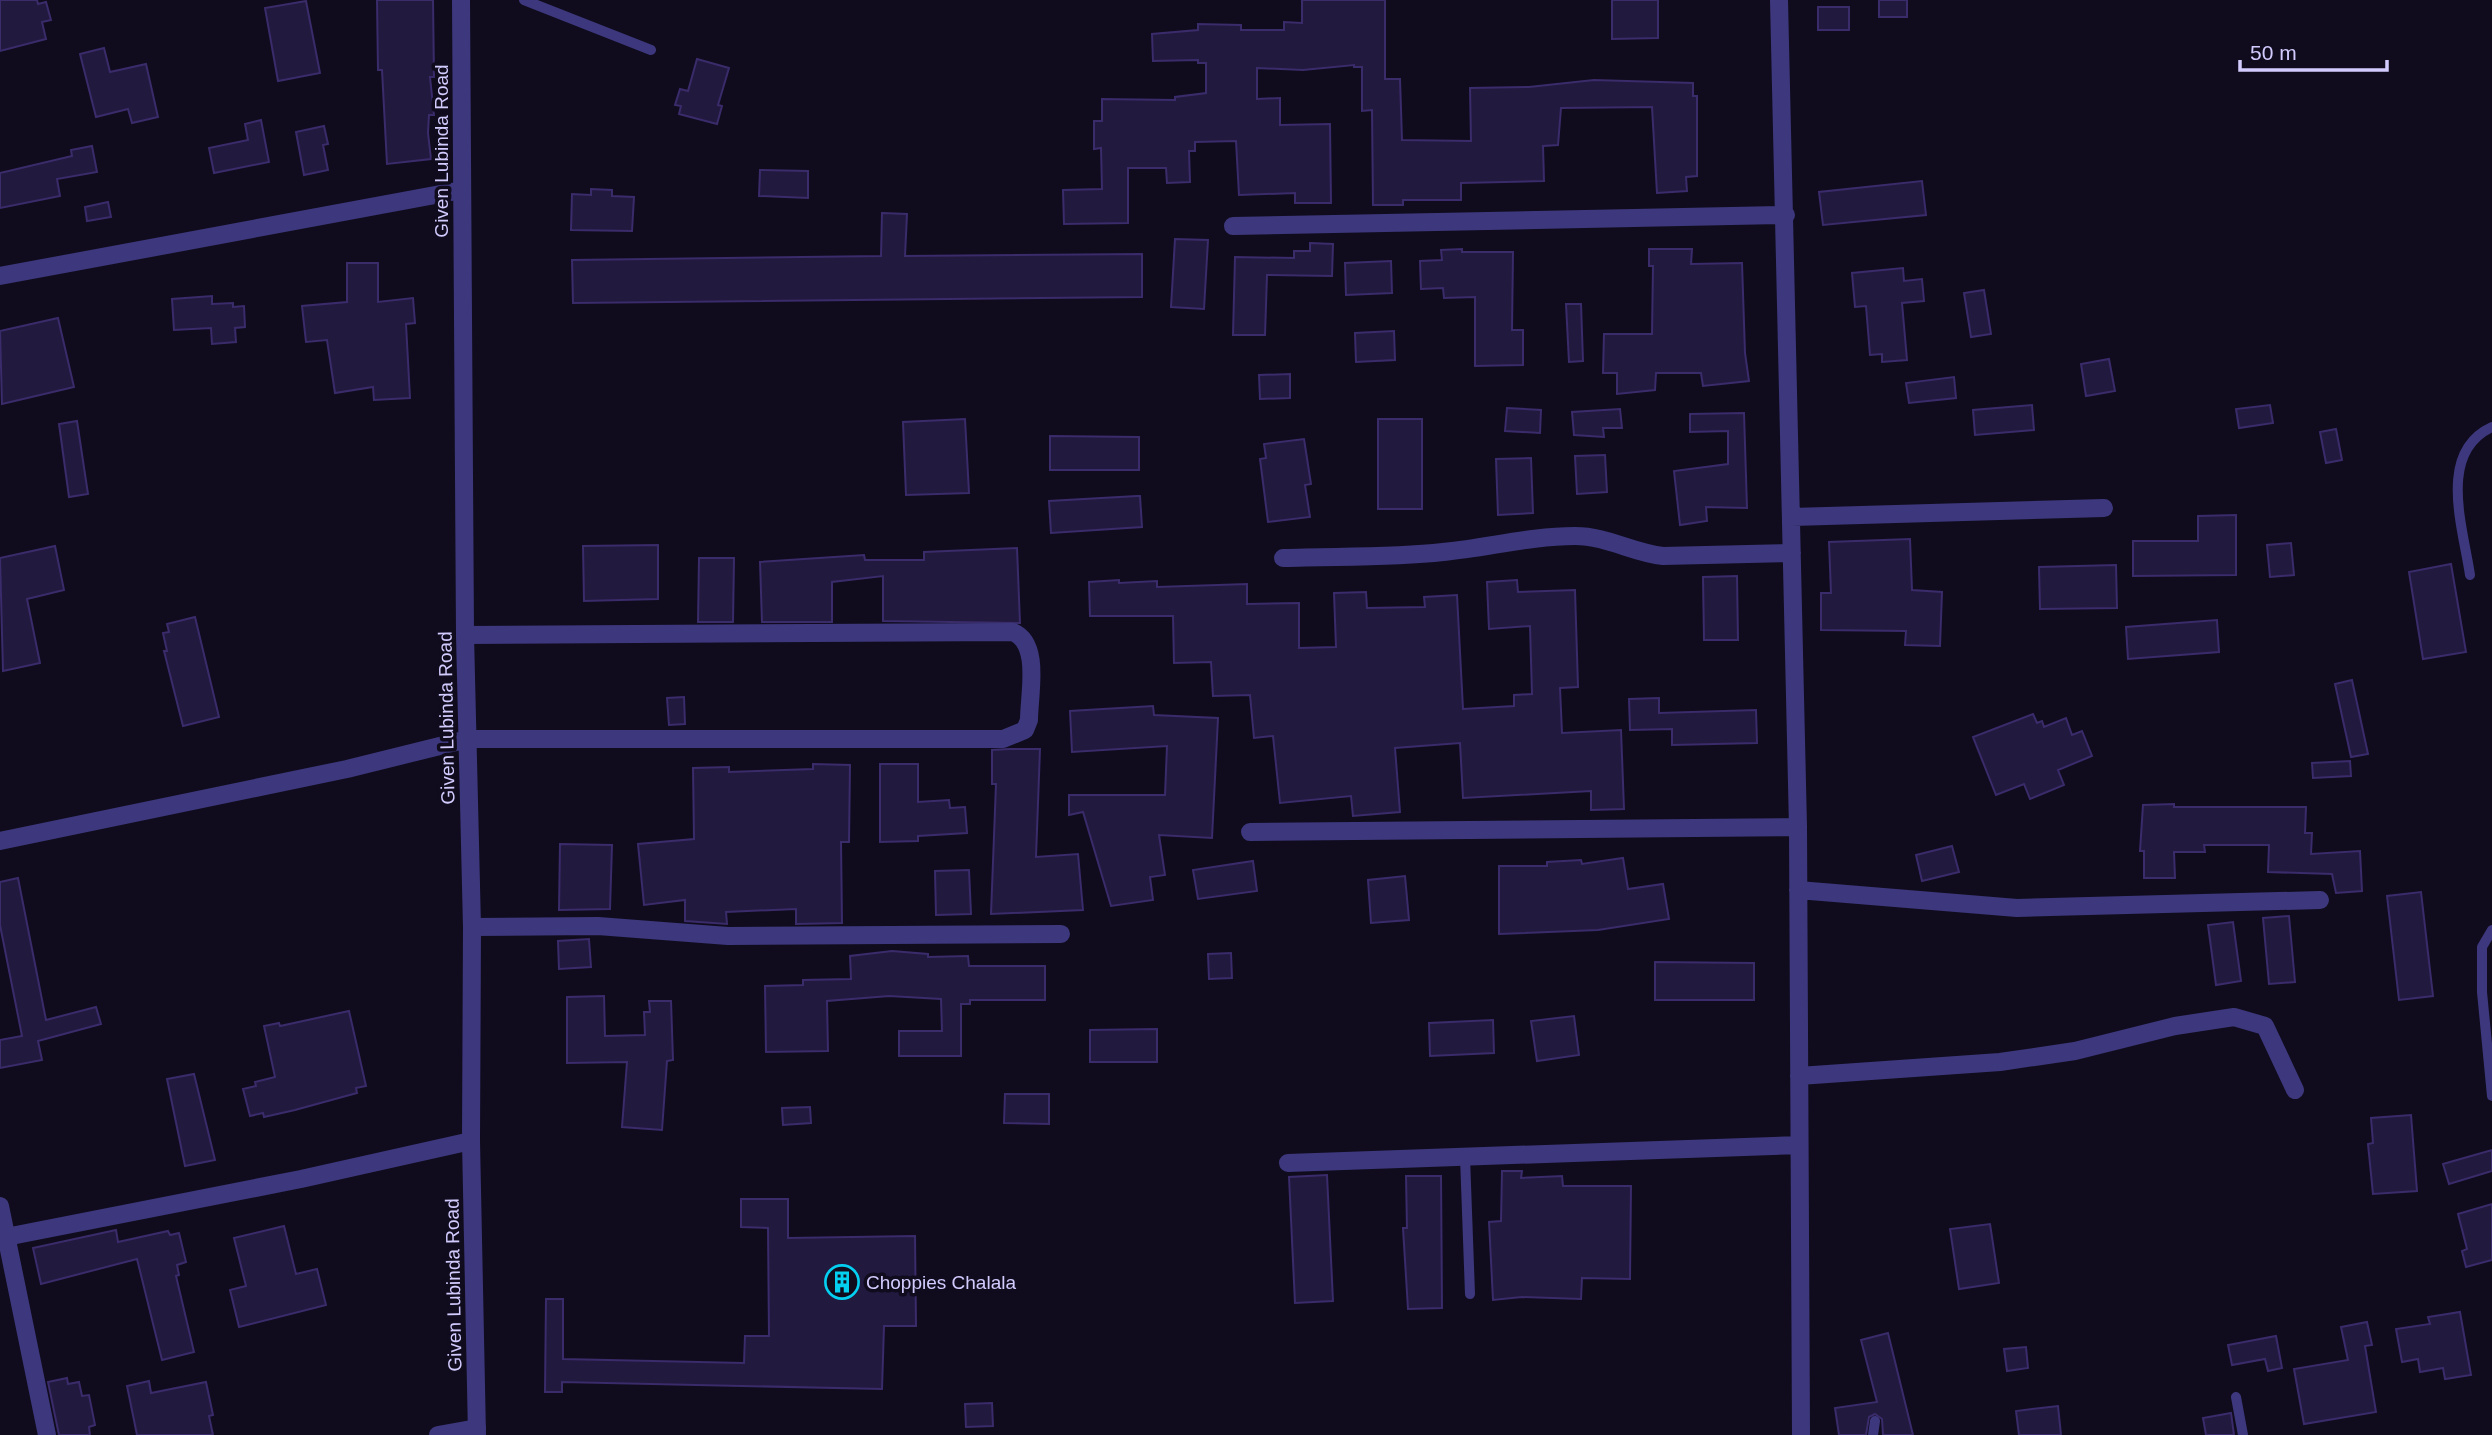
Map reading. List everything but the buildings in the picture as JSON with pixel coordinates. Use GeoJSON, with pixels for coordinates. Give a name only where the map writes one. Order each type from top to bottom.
{"type":"FeatureCollection","features":[{"type":"Feature","properties":{"kind":"street","name":"Given Lubinda Road"},"geometry":{"type":"LineString","coordinates":[[461,0],[465,635],[472,927],[471,1141],[477,1432]]}},
{"type":"Feature","properties":{"kind":"street"},"geometry":{"type":"LineString","coordinates":[[1779,0],[1798,827],[1801,1435]]}},
{"type":"Feature","properties":{"kind":"street"},"geometry":{"type":"LineString","coordinates":[[0,275],[462,190]]}},
{"type":"Feature","properties":{"kind":"street"},"geometry":{"type":"LineString","coordinates":[[1233,226],[1786,215]]}},
{"type":"Feature","properties":{"kind":"street"},"geometry":{"type":"LineString","coordinates":[[1792,517],[2104,508]]}},
{"type":"Feature","properties":{"kind":"street"},"geometry":{"type":"LineString","coordinates":[[1283,558],[1441,552],[1494,543],[1575,536],[1609,541],[1648,555],[1793,553]]}},
{"type":"Feature","properties":{"kind":"street"},"geometry":{"type":"LineString","coordinates":[[0,841],[347,769],[468,739],[1003,739],[1025,730],[1029,720],[1030,649],[1024,637],[1013,632],[465,635]]}},
{"type":"Feature","properties":{"kind":"street"},"geometry":{"type":"LineString","coordinates":[[1250,832],[1798,827]]}},
{"type":"Feature","properties":{"kind":"street"},"geometry":{"type":"LineString","coordinates":[[1798,890],[2017,908],[2320,900]]}},
{"type":"Feature","properties":{"kind":"street"},"geometry":{"type":"LineString","coordinates":[[472,927],[598,926],[728,936],[1061,934]]}},
{"type":"Feature","properties":{"kind":"street"},"geometry":{"type":"LineString","coordinates":[[1799,1076],[2000,1062],[2075,1051],[2175,1026],[2234,1017],[2265,1026],[2295,1090]]}},
{"type":"Feature","properties":{"kind":"street"},"geometry":{"type":"LineString","coordinates":[[6,1237],[301,1180],[471,1141]]}},
{"type":"Feature","properties":{"kind":"street"},"geometry":{"type":"LineString","coordinates":[[1288,1163],[1800,1145]]}},
{"type":"Feature","properties":{"kind":"street"},"geometry":{"type":"LineString","coordinates":[[0,1206],[47,1435]]}},
{"type":"Feature","properties":{"kind":"street"},"geometry":{"type":"LineString","coordinates":[[438,1435],[477,1432]]}},
{"type":"Feature","properties":{"kind":"lane"},"geometry":{"type":"LineString","coordinates":[[524,0],[651,50]]}},
{"type":"Feature","properties":{"kind":"lane"},"geometry":{"type":"LineString","coordinates":[[2470,575],[2457,478],[2463,452],[2481,432],[2492,427]]}},
{"type":"Feature","properties":{"kind":"lane"},"geometry":{"type":"LineString","coordinates":[[2492,930],[2482,947],[2482,992],[2492,1096]]}},
{"type":"Feature","properties":{"kind":"lane"},"geometry":{"type":"LineString","coordinates":[[1465,1157],[1470,1293]]}},
{"type":"Feature","properties":{"kind":"lane"},"geometry":{"type":"LineString","coordinates":[[2236,1397],[2243,1435]]}},
{"type":"Feature","properties":{"kind":"lane"},"geometry":{"type":"LineString","coordinates":[[1873,1435],[1875,1421]]}},
{"type":"Feature","properties":{"kind":"place","name":"Choppies Chalala"},"geometry":{"type":"Point","coordinates":[842,1282]}}]}
